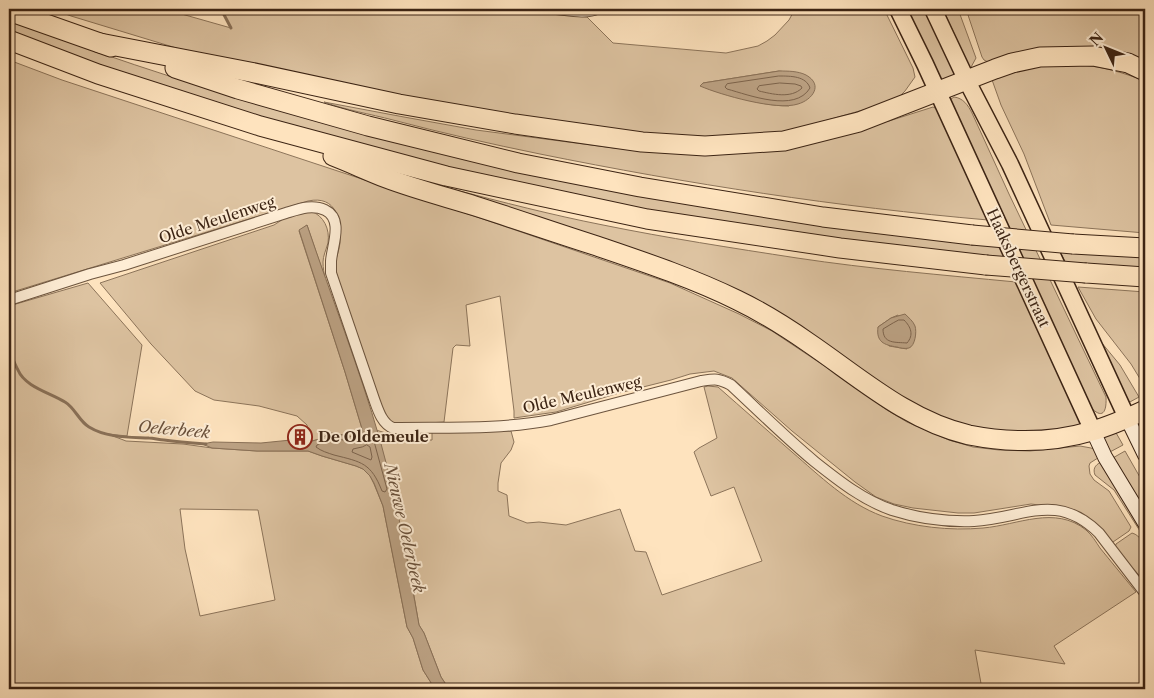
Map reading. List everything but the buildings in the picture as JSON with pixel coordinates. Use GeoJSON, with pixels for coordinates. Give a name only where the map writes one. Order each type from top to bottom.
{"type":"FeatureCollection","features":[{"type":"Feature","properties":{"kind":"highway"},"geometry":{"type":"LineString","coordinates":[[9,11],[238,89],[378,129],[518,162],[640,187],[823,217],[972,235],[1145,248]]}},
{"type":"Feature","properties":{"kind":"highway"},"geometry":{"type":"LineString","coordinates":[[9,40],[98,74],[260,126],[446,176],[647,219],[840,248],[986,265],[1145,277]]}},
{"type":"Feature","properties":{"kind":"highway"},"geometry":{"type":"LineString","coordinates":[[100,43],[400,104],[514,124],[642,142],[705,146],[784,141],[859,122],[995,69],[1040,57],[1093,56],[1128,63],[1145,72]]}},
{"type":"Feature","properties":{"kind":"highway"},"geometry":{"type":"LineString","coordinates":[[260,126],[388,179],[488,210],[699,283],[737,300],[775,321],[898,404],[951,429],[986,438],[1024,441],[1068,437],[1093,431],[1145,410]]}},
{"type":"Feature","properties":{"kind":"main road","name":"Haaksbergerstraat"},"geometry":{"type":"LineString","coordinates":[[898,9],[938,92],[1105,458],[1145,523]]}},
{"type":"Feature","properties":{"kind":"main road"},"geometry":{"type":"LineString","coordinates":[[933,9],[967,81],[1010,164],[1145,455]]}},
{"type":"Feature","properties":{"kind":"street"},"geometry":{"type":"LineString","coordinates":[[556,9],[594,11],[597,9]]}},
{"type":"Feature","properties":{"kind":"street","name":"Olde Meulenweg"},"geometry":{"type":"LineString","coordinates":[[9,300],[286,213],[307,207],[319,207],[330,212],[335,223],[331,262],[332,274],[374,399],[380,415],[388,426],[403,428],[529,424],[701,381],[717,379],[731,386],[837,479],[855,492],[871,500],[890,509],[902,512],[956,521],[976,521],[1041,509],[1067,512],[1092,526],[1099,533],[1145,593]]}},
{"type":"Feature","properties":{"kind":"shaded area"},"geometry":{"type":"Polygon","coordinates":[[[52,9],[164,9],[231,28],[221,9],[490,9],[587,17],[613,43],[726,53],[758,46],[767,41],[789,20],[795,9],[884,9],[913,68],[915,77],[900,96],[884,104],[803,127],[772,134],[739,138],[660,137],[445,108],[196,54],[52,9]],[[779,71],[703,83],[701,85],[714,91],[750,100],[789,106],[797,73],[779,71]]]}},
{"type":"Feature","properties":{"kind":"shaded area"},"geometry":{"type":"Polygon","coordinates":[[[904,9],[925,9],[957,77],[940,84],[904,9]]]}},
{"type":"Feature","properties":{"kind":"shaded area"},"geometry":{"type":"Polygon","coordinates":[[[943,9],[958,9],[976,58],[970,69],[943,9]]]}},
{"type":"Feature","properties":{"kind":"shaded area"},"geometry":{"type":"Polygon","coordinates":[[[966,9],[1145,9],[1145,64],[988,62],[982,57],[966,9]]]}},
{"type":"Feature","properties":{"kind":"shaded area"},"geometry":{"type":"Polygon","coordinates":[[[9,20],[177,79],[348,129],[999,243],[1005,258],[944,253],[717,223],[569,195],[352,146],[9,37],[9,20]]]}},
{"type":"Feature","properties":{"kind":"shaded area"},"geometry":{"type":"Polygon","coordinates":[[[9,60],[62,80],[670,283],[772,331],[887,410],[907,422],[949,440],[973,447],[999,450],[1030,451],[1080,446],[1096,450],[1101,456],[1090,463],[1090,474],[1094,480],[1109,491],[1131,527],[1129,531],[1113,542],[1054,505],[1031,504],[974,513],[958,513],[894,504],[876,497],[855,482],[792,431],[732,378],[714,371],[690,374],[556,412],[514,418],[500,296],[466,305],[470,346],[456,345],[453,348],[444,422],[395,425],[389,423],[382,412],[334,266],[340,243],[338,218],[331,206],[318,200],[308,201],[9,293],[9,60]]]}},
{"type":"Feature","properties":{"kind":"shaded area"},"geometry":{"type":"Polygon","coordinates":[[[1079,65],[1113,70],[1145,81],[1145,233],[1051,225],[1024,154],[1001,105],[991,77],[1036,66],[1079,65]]]}},
{"type":"Feature","properties":{"kind":"shaded area"},"geometry":{"type":"Polygon","coordinates":[[[954,97],[965,102],[969,107],[1106,397],[1104,412],[1102,413],[1096,412],[1088,404],[949,104],[954,97]]]}},
{"type":"Feature","properties":{"kind":"shaded area"},"geometry":{"type":"Polygon","coordinates":[[[324,102],[476,130],[614,148],[660,151],[889,121],[933,107],[937,109],[988,220],[819,201],[707,185],[540,154],[448,134],[324,102]]]}},
{"type":"Feature","properties":{"kind":"shaded area"},"geometry":{"type":"Polygon","coordinates":[[[452,189],[584,221],[700,243],[906,272],[1016,282],[1082,422],[1078,429],[1022,433],[975,428],[924,411],[775,317],[452,189]],[[898,315],[878,327],[889,346],[907,349],[898,315]]]}},
{"type":"Feature","properties":{"kind":"shaded area"},"geometry":{"type":"Polygon","coordinates":[[[311,211],[323,220],[327,228],[328,243],[323,260],[325,278],[307,225],[299,231],[363,432],[362,435],[355,437],[331,433],[320,439],[308,442],[307,425],[297,416],[259,406],[214,400],[195,391],[151,344],[100,283],[274,225],[291,214],[311,211]]]}},
{"type":"Feature","properties":{"kind":"shaded area"},"geometry":{"type":"Polygon","coordinates":[[[1058,248],[1145,253],[1145,268],[1066,263],[1058,248]]]}},
{"type":"Feature","properties":{"kind":"shaded area"},"geometry":{"type":"Polygon","coordinates":[[[88,283],[142,345],[127,436],[108,434],[126,441],[257,451],[308,451],[363,469],[370,476],[383,506],[407,627],[413,638],[423,670],[435,689],[9,689],[9,306],[88,283]],[[180,509],[185,549],[200,616],[275,600],[258,510],[180,509]]]}},
{"type":"Feature","properties":{"kind":"shaded area"},"geometry":{"type":"Polygon","coordinates":[[[1078,287],[1145,292],[1145,387],[1131,364],[1096,319],[1078,287]]]}},
{"type":"Feature","properties":{"kind":"shaded area"},"geometry":{"type":"Polygon","coordinates":[[[1087,325],[1120,365],[1139,397],[1128,403],[1087,325]]]}},
{"type":"Feature","properties":{"kind":"shaded area"},"geometry":{"type":"Polygon","coordinates":[[[704,387],[718,387],[824,479],[869,511],[906,523],[945,528],[983,528],[1036,518],[1062,519],[1086,530],[1136,592],[1054,646],[1065,664],[975,650],[982,689],[449,689],[441,677],[419,625],[406,550],[376,430],[389,434],[406,433],[406,441],[432,440],[432,432],[511,431],[514,442],[511,450],[501,463],[498,483],[498,491],[507,495],[509,516],[527,523],[539,522],[566,525],[620,509],[635,551],[646,552],[662,595],[762,561],[734,487],[711,496],[694,452],[717,438],[704,387]]]}},
{"type":"Feature","properties":{"kind":"shaded area"},"geometry":{"type":"Polygon","coordinates":[[[1115,431],[1123,445],[1108,453],[1099,435],[1115,431]]]}},
{"type":"Feature","properties":{"kind":"shaded area"},"geometry":{"type":"Polygon","coordinates":[[[1125,451],[1145,486],[1145,516],[1111,459],[1125,451]]]}},
{"type":"Feature","properties":{"kind":"shaded area"},"geometry":{"type":"Polygon","coordinates":[[[1103,461],[1145,528],[1145,539],[1114,490],[1095,475],[1095,468],[1103,461]]]}},
{"type":"Feature","properties":{"kind":"shaded area"},"geometry":{"type":"Polygon","coordinates":[[[1132,533],[1138,536],[1144,547],[1146,562],[1145,582],[1115,548],[1116,544],[1132,533]]]}},
{"type":"Feature","properties":{"kind":"water"},"geometry":{"type":"Polygon","coordinates":[[[779,71],[806,75],[814,83],[814,92],[803,102],[789,106],[763,104],[721,94],[700,86],[703,83],[779,71]]]}},
{"type":"Feature","properties":{"kind":"water"},"geometry":{"type":"Polygon","coordinates":[[[307,225],[380,440],[397,509],[419,625],[441,677],[449,689],[435,689],[423,670],[413,638],[407,627],[383,506],[374,483],[363,469],[308,451],[257,451],[212,448],[202,444],[213,442],[261,443],[291,440],[292,442],[308,442],[320,439],[330,433],[355,437],[362,435],[363,432],[345,372],[299,230],[307,225]]]}},
{"type":"Feature","properties":{"kind":"water"},"geometry":{"type":"Polygon","coordinates":[[[905,314],[916,329],[913,345],[901,348],[882,342],[878,336],[878,327],[891,318],[905,314]]]}},
{"type":"Feature","properties":{"kind":"waterway","name":"Nieuwe Oelerbeek"},"geometry":{"type":"LineString","coordinates":[[221,9],[231,28]]}},
{"type":"Feature","properties":{"kind":"waterway","name":"Oelerbeek"},"geometry":{"type":"LineString","coordinates":[[9,349],[21,376],[26,381],[65,402],[89,427],[96,431],[118,436],[206,444]]}},
{"type":"Feature","properties":{"kind":"place","name":"De Oldemeule"},"geometry":{"type":"Point","coordinates":[300,437]}}]}
